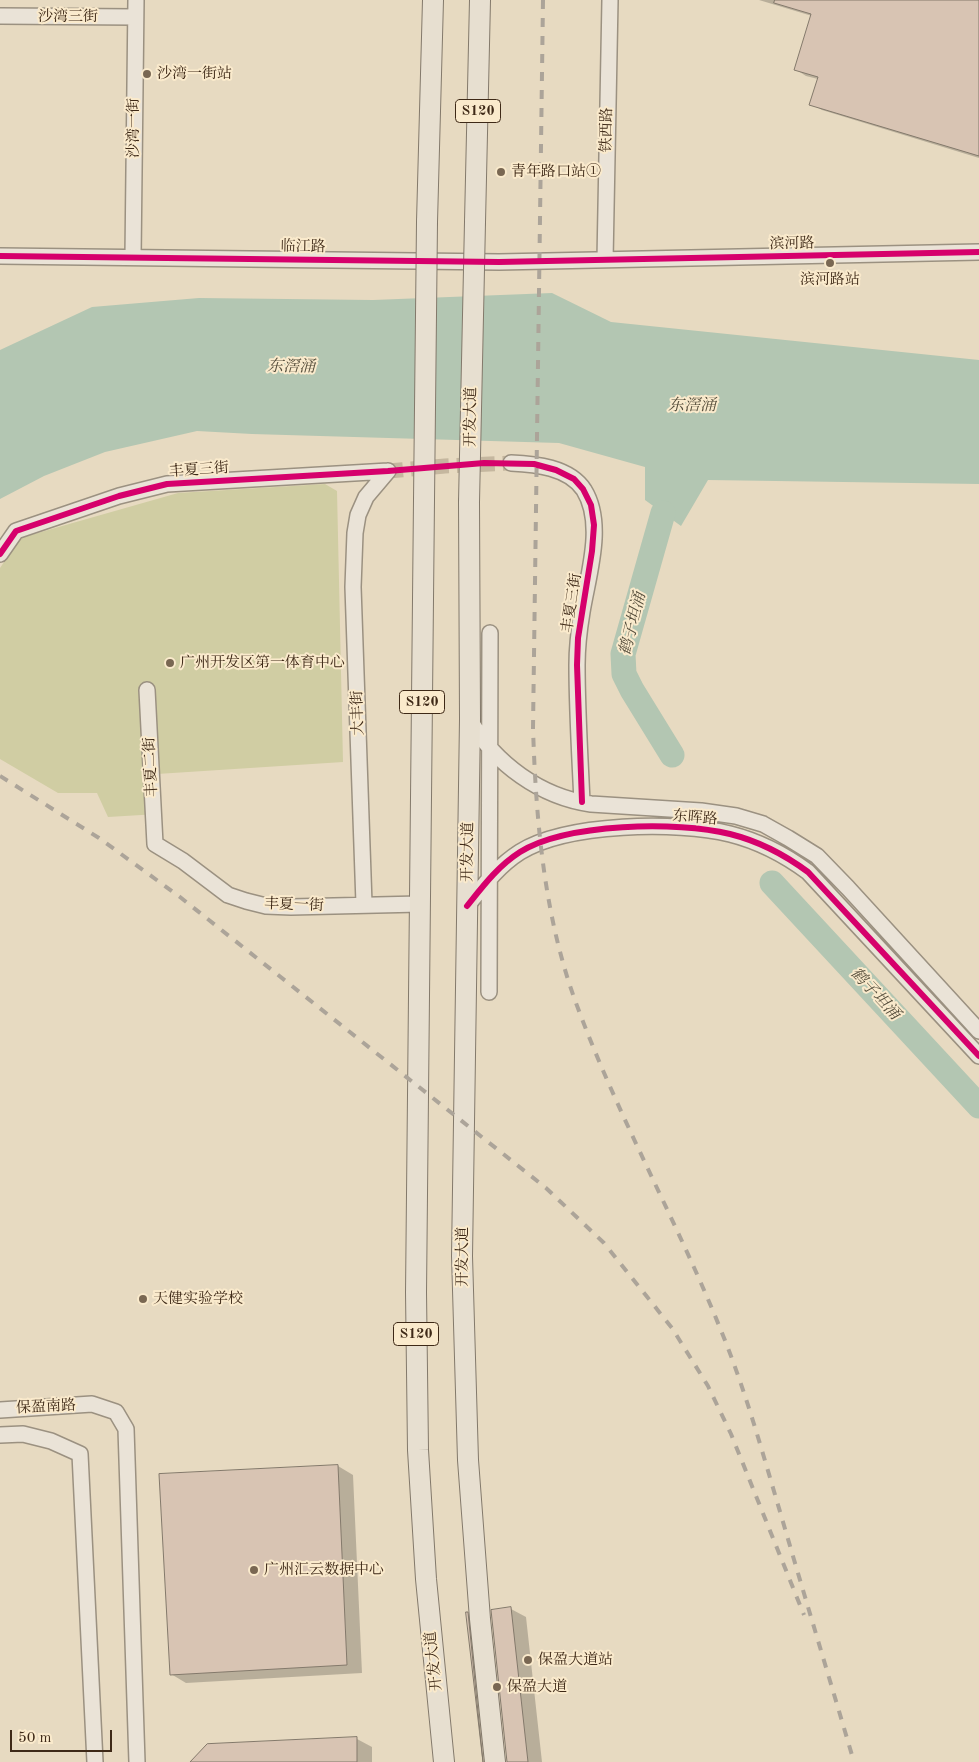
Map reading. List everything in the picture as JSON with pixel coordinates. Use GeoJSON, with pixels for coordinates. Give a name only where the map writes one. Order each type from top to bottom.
{"type":"FeatureCollection","features":[{"type":"Feature","properties":{"kind":"main road","name":"开发大道"},"geometry":{"type":"LineString","coordinates":[[433,0],[427,222],[416,1292],[418,1450],[426,1580],[444,1762]]}},
{"type":"Feature","properties":{"kind":"main road","name":"开发大道"},"geometry":{"type":"LineString","coordinates":[[480,0],[469,502],[470,719],[462,1256],[468,1440],[480,1619],[496,1762]]}},
{"type":"Feature","properties":{"kind":"street","name":"沙湾一街"},"geometry":{"type":"LineString","coordinates":[[133,256],[136,0]]}},
{"type":"Feature","properties":{"kind":"street","name":"铁西路"},"geometry":{"type":"LineString","coordinates":[[605,260],[610,0]]}},
{"type":"Feature","properties":{"kind":"street","name":"沙湾三街"},"geometry":{"type":"LineString","coordinates":[[0,16],[135,17]]}},
{"type":"Feature","properties":{"kind":"street","name":"滨河路"},"geometry":{"type":"LineString","coordinates":[[605,260],[979,252]]}},
{"type":"Feature","properties":{"kind":"street","name":"临江路"},"geometry":{"type":"LineString","coordinates":[[0,256],[133,256],[490,262],[605,260]]}},
{"type":"Feature","properties":{"kind":"street","name":"丰夏三街"},"geometry":{"type":"LineString","coordinates":[[511,463],[534,464],[556,470],[574,479],[583,489],[591,505],[594,525],[592,551],[582,612],[577,665],[582,802]]}},
{"type":"Feature","properties":{"kind":"street","name":"丰夏三街"},"geometry":{"type":"LineString","coordinates":[[0,554],[16,531],[119,496],[167,484],[388,471]]}},
{"type":"Feature","properties":{"kind":"street","name":"大丰街"},"geometry":{"type":"LineString","coordinates":[[364,904],[353,587],[354,533],[358,515],[366,497],[388,471]]}},
{"type":"Feature","properties":{"kind":"street"},"geometry":{"type":"LineString","coordinates":[[488,992],[490,633]]}},
{"type":"Feature","properties":{"kind":"street","name":"丰夏二街"},"geometry":{"type":"LineString","coordinates":[[147,690],[155,844]]}},
{"type":"Feature","properties":{"kind":"street","name":"东晖路"},"geometry":{"type":"LineString","coordinates":[[470,719],[479,736],[489,748],[510,767],[535,786],[559,797],[582,802],[701,811],[736,816],[763,824],[788,838],[817,856],[979,1031]]}},
{"type":"Feature","properties":{"kind":"street","name":"东晖路"},"geometry":{"type":"LineString","coordinates":[[467,906],[490,877],[522,852],[541,843],[573,834],[631,826],[712,830],[732,834],[788,858],[808,872],[979,1056]]}},
{"type":"Feature","properties":{"kind":"street","name":"丰夏一街"},"geometry":{"type":"LineString","coordinates":[[155,844],[183,861],[228,895],[266,906],[291,908],[364,904],[420,904]]}},
{"type":"Feature","properties":{"kind":"street","name":"保盈南路"},"geometry":{"type":"LineString","coordinates":[[0,1410],[92,1404],[116,1412],[126,1429],[137,1762]]}},
{"type":"Feature","properties":{"kind":"street","name":"保盈南路"},"geometry":{"type":"LineString","coordinates":[[0,1435],[22,1434],[50,1441],[80,1454],[95,1762]]}},
{"type":"Feature","properties":{"kind":"shaded area","name":"广州开发区第一体育中心"},"geometry":{"type":"Polygon","coordinates":[[[325,484],[337,491],[343,762],[157,774],[158,814],[108,817],[97,793],[58,793],[0,759],[0,568],[20,538],[178,493],[325,484]]]}},
{"type":"Feature","properties":{"kind":"water","name":"东滘涌"},"geometry":{"type":"Polygon","coordinates":[[[552,293],[611,322],[979,360],[979,484],[708,480],[681,526],[645,500],[645,467],[559,443],[197,431],[105,452],[44,476],[0,499],[0,350],[92,307],[199,298],[373,300],[552,293]]]}},
{"type":"Feature","properties":{"kind":"building"},"geometry":{"type":"Polygon","coordinates":[[[775,0],[979,0],[979,156],[809,105],[818,77],[794,70],[811,14],[774,3],[775,0]]]}},
{"type":"Feature","properties":{"kind":"building","name":"广州汇云数据中心"},"geometry":{"type":"Polygon","coordinates":[[[338,1465],[347,1665],[170,1675],[159,1474],[338,1465]]]}},
{"type":"Feature","properties":{"kind":"building"},"geometry":{"type":"Polygon","coordinates":[[[511,1607],[528,1762],[507,1762],[491,1610],[511,1607]]]}},
{"type":"Feature","properties":{"kind":"building"},"geometry":{"type":"Polygon","coordinates":[[[466,1612],[468,1612],[483,1762],[466,1612]]]}},
{"type":"Feature","properties":{"kind":"building"},"geometry":{"type":"Polygon","coordinates":[[[357,1737],[357,1762],[190,1762],[207,1744],[357,1737]]]}},
{"type":"Feature","properties":{"kind":"waterway","name":"鹤子坦涌"},"geometry":{"type":"LineString","coordinates":[[663,513],[623,654],[624,674],[672,755]]}},
{"type":"Feature","properties":{"kind":"waterway","name":"鹤子坦涌"},"geometry":{"type":"LineString","coordinates":[[772,883],[979,1106]]}},
{"type":"Feature","properties":{"kind":"tunnel"},"geometry":{"type":"LineString","coordinates":[[388,471],[511,463]]}},
{"type":"Feature","properties":{"kind":"railway"},"geometry":{"type":"LineString","coordinates":[[543,0],[533,728],[539,833],[549,902],[565,970],[593,1046],[630,1132],[690,1258],[734,1364],[762,1450],[854,1762]]}},
{"type":"Feature","properties":{"kind":"railway"},"geometry":{"type":"LineString","coordinates":[[0,776],[99,838],[180,897],[546,1188],[604,1243],[672,1328],[708,1386],[731,1434],[804,1615]]}},
{"type":"Feature","properties":{"kind":"cycle path"},"geometry":{"type":"LineString","coordinates":[[0,256],[499,262],[979,252]]}},
{"type":"Feature","properties":{"kind":"cycle path"},"geometry":{"type":"LineString","coordinates":[[0,554],[16,531],[119,496],[167,484],[388,471],[484,463],[534,464],[556,470],[574,479],[583,489],[591,505],[594,525],[592,551],[578,638],[577,665],[582,802]]}},
{"type":"Feature","properties":{"kind":"cycle path"},"geometry":{"type":"LineString","coordinates":[[467,906],[491,877],[520,852],[540,842],[565,835],[593,830],[653,826],[708,830],[751,840],[771,849],[808,872],[979,1056]]}},
{"type":"Feature","properties":{"kind":"place","name":"沙湾一街站"},"geometry":{"type":"Point","coordinates":[147,74]}},
{"type":"Feature","properties":{"kind":"place","name":"青年路口站①"},"geometry":{"type":"Point","coordinates":[501,172]}},
{"type":"Feature","properties":{"kind":"place","name":"滨河路站"},"geometry":{"type":"Point","coordinates":[830,263]}},
{"type":"Feature","properties":{"kind":"place","name":"广州开发区第一体育中心"},"geometry":{"type":"Point","coordinates":[170,663]}},
{"type":"Feature","properties":{"kind":"place","name":"天健实验学校"},"geometry":{"type":"Point","coordinates":[143,1299]}},
{"type":"Feature","properties":{"kind":"place","name":"广州汇云数据中心"},"geometry":{"type":"Point","coordinates":[254,1570]}},
{"type":"Feature","properties":{"kind":"place","name":"保盈大道站"},"geometry":{"type":"Point","coordinates":[528,1660]}},
{"type":"Feature","properties":{"kind":"place","name":"保盈大道"},"geometry":{"type":"Point","coordinates":[497,1687]}}]}
